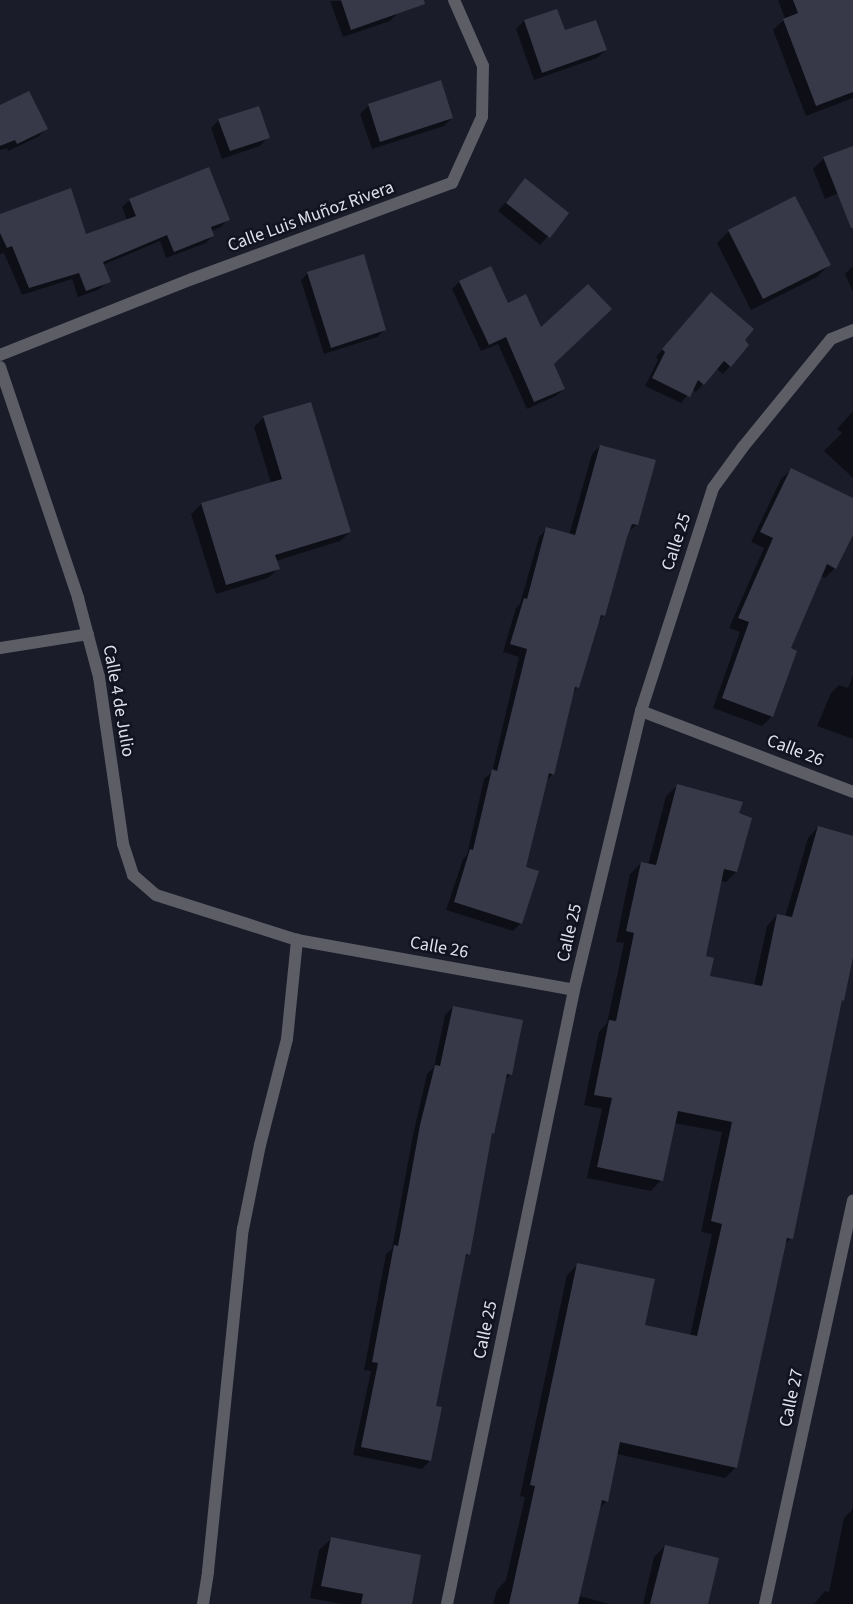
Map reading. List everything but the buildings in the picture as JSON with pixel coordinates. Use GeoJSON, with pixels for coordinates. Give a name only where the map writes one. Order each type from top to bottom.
{"type":"FeatureCollection","features":[{"type":"Feature","properties":{"kind":"street","name":"Calle Luis Muñoz Rivera"},"geometry":{"type":"LineString","coordinates":[[0,355],[192,279],[452,184],[482,117],[483,92],[483,66],[454,0]]}},
{"type":"Feature","properties":{"kind":"street","name":"Calle 25"},"geometry":{"type":"LineString","coordinates":[[447,1604],[574,990],[641,711],[713,488],[743,447],[831,339],[853,330]]}},
{"type":"Feature","properties":{"kind":"street","name":"Calle 4 de Julio"},"geometry":{"type":"LineString","coordinates":[[0,367],[78,598],[100,677],[123,844],[133,875],[156,895],[297,940]]}},
{"type":"Feature","properties":{"kind":"street"},"geometry":{"type":"LineString","coordinates":[[0,648],[88,634]]}},
{"type":"Feature","properties":{"kind":"street","name":"Calle 26"},"geometry":{"type":"LineString","coordinates":[[641,711],[853,792]]}},
{"type":"Feature","properties":{"kind":"street","name":"Calle 26"},"geometry":{"type":"LineString","coordinates":[[297,940],[574,990]]}},
{"type":"Feature","properties":{"kind":"street"},"geometry":{"type":"LineString","coordinates":[[203,1604],[243,1229],[260,1145],[287,1039],[297,940]]}},
{"type":"Feature","properties":{"kind":"street","name":"Calle 27"},"geometry":{"type":"LineString","coordinates":[[765,1604],[853,1200]]}}]}
